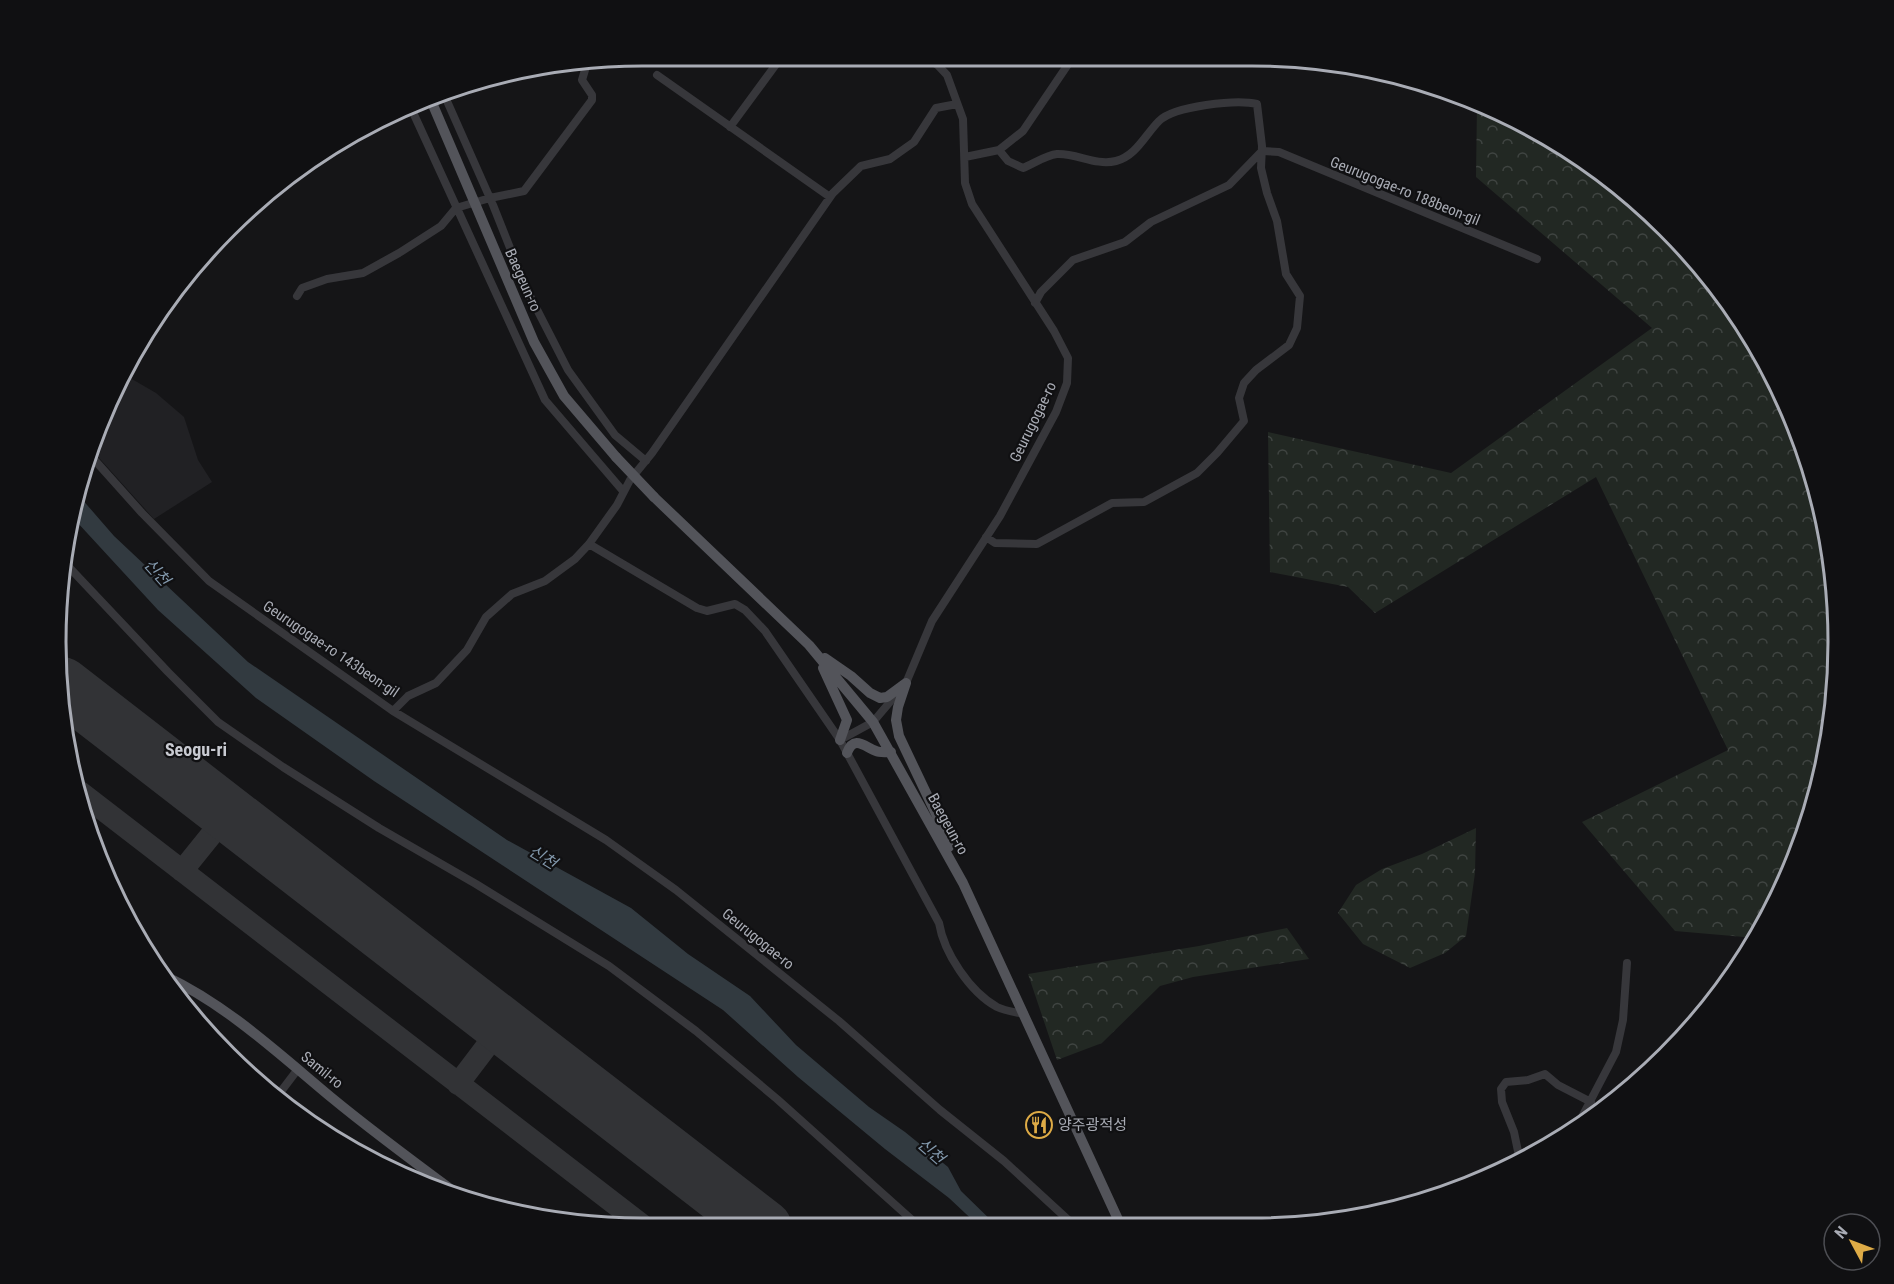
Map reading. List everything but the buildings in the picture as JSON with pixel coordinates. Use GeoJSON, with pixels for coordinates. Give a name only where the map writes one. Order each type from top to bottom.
{"type":"FeatureCollection","features":[{"type":"Feature","properties":{"kind":"main road","name":"Baegeun-ro"},"geometry":{"type":"LineString","coordinates":[[433,106],[534,342],[564,396],[654,497],[815,651],[873,722],[963,883],[1117,1218]]}},
{"type":"Feature","properties":{"kind":"main road"},"geometry":{"type":"LineString","coordinates":[[815,651],[851,676],[870,693],[880,698],[887,697],[906,683]]}},
{"type":"Feature","properties":{"kind":"main road"},"geometry":{"type":"LineString","coordinates":[[815,651],[846,713],[847,720],[840,740]]}},
{"type":"Feature","properties":{"kind":"main road"},"geometry":{"type":"LineString","coordinates":[[906,683],[896,720],[899,736],[938,818],[963,883]]}},
{"type":"Feature","properties":{"kind":"main road"},"geometry":{"type":"LineString","coordinates":[[847,753],[854,743],[863,743],[875,751],[891,752]]}},
{"type":"Feature","properties":{"kind":"main road","name":"Samil-ro"},"geometry":{"type":"LineString","coordinates":[[177,981],[227,1012],[366,1126],[439,1180]]}},
{"type":"Feature","properties":{"kind":"street"},"geometry":{"type":"LineString","coordinates":[[730,127],[775,66]]}},
{"type":"Feature","properties":{"kind":"street","name":"Geurugogae-ro"},"geometry":{"type":"LineString","coordinates":[[873,722],[906,683],[932,621],[1000,516],[1056,412],[1068,382],[1068,358],[1054,331],[972,204],[965,183],[963,119],[947,75],[939,66]]}},
{"type":"Feature","properties":{"kind":"street"},"geometry":{"type":"LineString","coordinates":[[965,157],[999,150],[1023,131],[1067,66]]}},
{"type":"Feature","properties":{"kind":"street"},"geometry":{"type":"LineString","coordinates":[[297,296],[302,288],[327,279],[363,273],[399,254],[441,226],[456,208],[524,191],[592,100],[592,95],[582,80],[585,69]]}},
{"type":"Feature","properties":{"kind":"street"},"geometry":{"type":"LineString","coordinates":[[657,75],[830,197]]}},
{"type":"Feature","properties":{"kind":"street"},"geometry":{"type":"LineString","coordinates":[[447,101],[490,198],[526,288],[568,370],[615,435],[646,461]]}},
{"type":"Feature","properties":{"kind":"street"},"geometry":{"type":"LineString","coordinates":[[986,537],[995,543],[1037,544],[1112,503],[1144,502],[1180,484],[1203,466],[1244,421],[1239,398],[1244,382],[1289,345],[1297,328],[1300,296],[1286,274],[1277,221],[1261,168],[1262,151],[1257,104],[1246,101],[1221,102],[1173,114],[1160,120],[1140,146],[1118,161],[1099,163],[1077,156],[1054,154],[1023,168],[1008,161],[999,150]]}},
{"type":"Feature","properties":{"kind":"street","name":"Geurugogae-ro 143beon-gil"},"geometry":{"type":"LineString","coordinates":[[96,461],[208,581],[393,711],[408,696],[436,683],[467,650],[486,617],[512,594],[545,581],[575,559],[589,544],[617,505],[630,480],[646,461],[830,197],[861,166],[890,159],[914,142],[936,108],[957,104]]}},
{"type":"Feature","properties":{"kind":"street"},"geometry":{"type":"LineString","coordinates":[[414,114],[545,400],[623,491]]}},
{"type":"Feature","properties":{"kind":"street"},"geometry":{"type":"LineString","coordinates":[[1035,303],[1041,292],[1073,260],[1125,242],[1151,222],[1229,185],[1262,151]]}},
{"type":"Feature","properties":{"kind":"street","name":"Geurugogae-ro 188beon-gil"},"geometry":{"type":"LineString","coordinates":[[1262,151],[1279,152],[1537,259]]}},
{"type":"Feature","properties":{"kind":"street"},"geometry":{"type":"LineString","coordinates":[[589,544],[697,608],[707,611],[735,604],[745,610],[765,631],[840,740],[939,923],[941,935],[955,964],[980,993],[996,1006],[1024,1014]]}},
{"type":"Feature","properties":{"kind":"street"},"geometry":{"type":"LineString","coordinates":[[71,569],[218,722],[283,767],[379,828],[496,896],[609,966],[696,1031],[777,1099],[910,1218]]}},
{"type":"Feature","properties":{"kind":"street","name":"Geurugogae-ro"},"geometry":{"type":"LineString","coordinates":[[393,711],[606,840],[676,890],[839,1021],[940,1110],[1004,1161],[1066,1218]]}},
{"type":"Feature","properties":{"kind":"street"},"geometry":{"type":"LineString","coordinates":[[840,740],[873,722]]}},
{"type":"Feature","properties":{"kind":"street"},"geometry":{"type":"LineString","coordinates":[[1585,1112],[1616,1052],[1621,1034],[1628,963]]}},
{"type":"Feature","properties":{"kind":"street"},"geometry":{"type":"LineString","coordinates":[[281,1091],[298,1069]]}},
{"type":"Feature","properties":{"kind":"street"},"geometry":{"type":"LineString","coordinates":[[1518,1153],[1514,1132],[1502,1102],[1501,1089],[1506,1082],[1528,1080],[1545,1074],[1558,1085],[1591,1101]]}},
{"type":"Feature","properties":{"kind":"shaded area"},"geometry":{"type":"Polygon","coordinates":[[[130,378],[156,393],[184,417],[198,460],[212,482],[154,519],[97,456],[130,378]]]}},
{"type":"Feature","properties":{"kind":"shaded area"},"geometry":{"type":"Polygon","coordinates":[[[84,501],[114,536],[248,662],[507,840],[631,908],[688,954],[750,996],[796,1045],[869,1107],[905,1132],[948,1167],[961,1191],[989,1218],[970,1218],[949,1198],[798,1077],[723,1010],[374,781],[256,698],[158,610],[79,524],[84,501]]]}},
{"type":"Feature","properties":{"kind":"green space"},"geometry":{"type":"Polygon","coordinates":[[[1477,112],[1540,143],[1603,185],[1632,209],[1685,262],[1731,322],[1769,387],[1797,457],[1817,530],[1823,567],[1827,604],[1827,680],[1817,754],[1797,827],[1769,897],[1747,937],[1675,931],[1582,822],[1728,750],[1596,477],[1375,613],[1348,587],[1270,572],[1268,432],[1451,473],[1652,328],[1476,177],[1477,112]]]}},
{"type":"Feature","properties":{"kind":"green space"},"geometry":{"type":"Polygon","coordinates":[[[1476,828],[1475,873],[1466,936],[1445,953],[1410,968],[1363,944],[1338,913],[1356,885],[1382,869],[1422,854],[1476,828]]]}},
{"type":"Feature","properties":{"kind":"green space"},"geometry":{"type":"Polygon","coordinates":[[[1287,928],[1309,959],[1193,977],[1160,986],[1102,1043],[1057,1060],[1028,974],[1199,946],[1287,928]]]}},
{"type":"Feature","properties":{"kind":"taxiway"},"geometry":{"type":"LineString","coordinates":[[88,798],[633,1218]]}},
{"type":"Feature","properties":{"kind":"taxiway"},"geometry":{"type":"LineString","coordinates":[[182,871],[228,814]]}},
{"type":"Feature","properties":{"kind":"taxiway"},"geometry":{"type":"LineString","coordinates":[[458,1084],[502,1026]]}},
{"type":"Feature","properties":{"kind":"runway"},"geometry":{"type":"LineString","coordinates":[[68,690],[751,1218]]}},
{"type":"Feature","properties":{"kind":"place","name":"양주광적성"},"geometry":{"type":"Point","coordinates":[1039,1125]}},
{"type":"Feature","properties":{"kind":"district","name":"Seogu-ri"},"geometry":{"type":"Point","coordinates":[196,749]}},
{"type":"Feature","properties":{"kind":"water label","name":"신천"},"geometry":{"type":"Point","coordinates":[157,572]}},
{"type":"Feature","properties":{"kind":"water label","name":"신천"},"geometry":{"type":"Point","coordinates":[543,857]}},
{"type":"Feature","properties":{"kind":"water label","name":"신천"},"geometry":{"type":"Point","coordinates":[931,1151]}}]}
